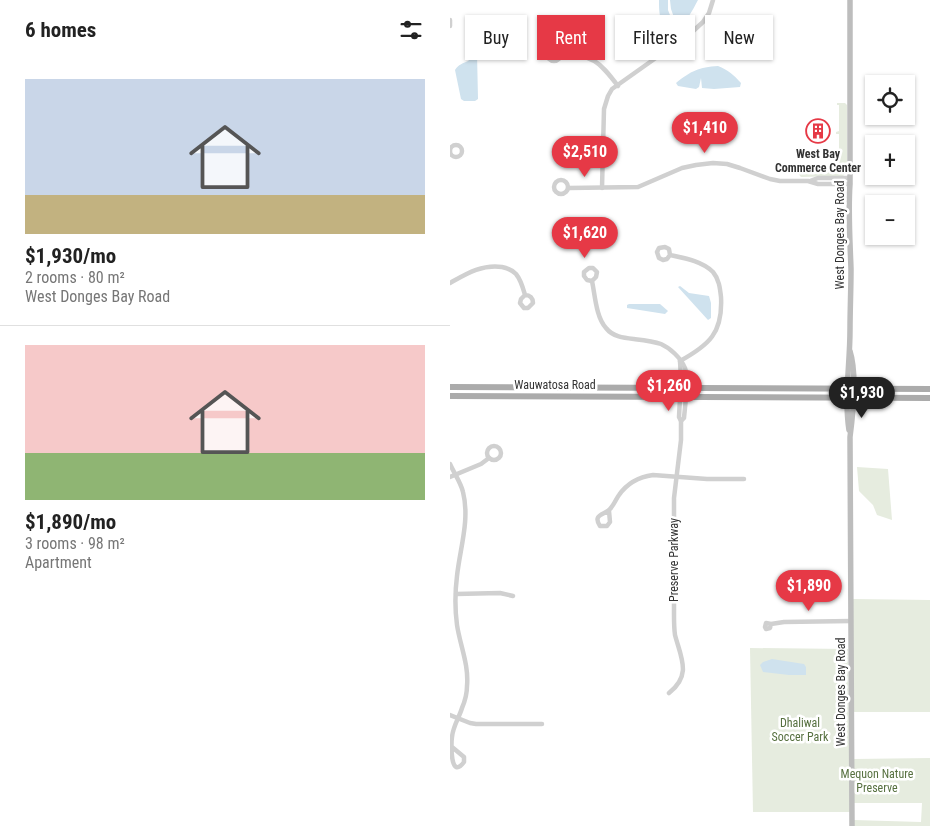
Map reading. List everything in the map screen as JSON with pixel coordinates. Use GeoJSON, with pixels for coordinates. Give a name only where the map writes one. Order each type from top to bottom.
{"type":"FeatureCollection","features":[{"type":"Feature","properties":{"kind":"main road","name":"Wauwatosa Road"},"geometry":{"type":"LineString","coordinates":[[450,387],[683,388],[850,393],[930,398]]}},
{"type":"Feature","properties":{"kind":"main road","name":"Wauwatosa Road"},"geometry":{"type":"LineString","coordinates":[[450,396],[814,398],[891,389],[930,389]]}},
{"type":"Feature","properties":{"kind":"street"},"geometry":{"type":"LineString","coordinates":[[602,188],[604,109],[612,89],[691,33],[703,22],[709,13],[713,0]]}},
{"type":"Feature","properties":{"kind":"street","name":"West Donges Bay Road"},"geometry":{"type":"LineString","coordinates":[[850,0],[852,826]]}},
{"type":"Feature","properties":{"kind":"street"},"geometry":{"type":"LineString","coordinates":[[450,20],[450,26]]}},
{"type":"Feature","properties":{"kind":"street"},"geometry":{"type":"LineString","coordinates":[[592,60],[602,66],[618,86]]}},
{"type":"Feature","properties":{"kind":"street"},"geometry":{"type":"LineString","coordinates":[[568,188],[638,187],[682,168],[707,163],[727,164],[780,181],[808,181],[818,178],[850,181]]}},
{"type":"Feature","properties":{"kind":"street"},"geometry":{"type":"LineString","coordinates":[[592,281],[599,314],[609,331],[616,336],[624,338],[662,344],[672,351],[680,361],[697,352],[710,340],[721,313],[720,290],[718,280],[706,266],[670,254]]}},
{"type":"Feature","properties":{"kind":"street"},"geometry":{"type":"LineString","coordinates":[[450,283],[477,269],[506,268],[514,272],[521,282],[525,295]]}},
{"type":"Feature","properties":{"kind":"street","name":"Preserve Parkway"},"geometry":{"type":"LineString","coordinates":[[669,693],[677,686],[683,674],[684,663],[675,632],[674,615],[674,498],[681,440],[681,421],[679,417],[683,388],[687,381],[686,370],[680,361]]}},
{"type":"Feature","properties":{"kind":"street"},"geometry":{"type":"LineString","coordinates":[[453,476],[481,464],[489,458]]}},
{"type":"Feature","properties":{"kind":"street"},"geometry":{"type":"LineString","coordinates":[[450,464],[453,476],[463,491],[465,522],[456,594],[457,625],[468,683],[462,708],[452,732],[452,747]]}},
{"type":"Feature","properties":{"kind":"street"},"geometry":{"type":"LineString","coordinates":[[609,511],[626,485],[645,476],[744,479]]}},
{"type":"Feature","properties":{"kind":"street"},"geometry":{"type":"LineString","coordinates":[[456,594],[500,594],[513,596]]}},
{"type":"Feature","properties":{"kind":"street"},"geometry":{"type":"LineString","coordinates":[[771,624],[784,622],[851,621]]}},
{"type":"Feature","properties":{"kind":"street"},"geometry":{"type":"LineString","coordinates":[[450,715],[476,724],[542,724]]}},
{"type":"Feature","properties":{"kind":"green space"},"geometry":{"type":"Polygon","coordinates":[[[837,103],[845,103],[847,105],[847,172],[843,176],[801,177],[797,172],[798,167],[839,167],[839,160],[836,159],[839,157],[839,134],[836,134],[839,131],[839,105],[837,103]]]}},
{"type":"Feature","properties":{"kind":"green space"},"geometry":{"type":"Polygon","coordinates":[[[857,467],[888,469],[892,520],[877,515],[873,505],[859,491],[857,467]]]}},
{"type":"Feature","properties":{"kind":"green space"},"geometry":{"type":"Polygon","coordinates":[[[853,599],[930,600],[930,712],[853,712],[853,599]]]}},
{"type":"Feature","properties":{"kind":"green space","name":"Dhaliwal Soccer Park"},"geometry":{"type":"Polygon","coordinates":[[[750,648],[848,649],[850,812],[753,812],[750,648]]]}},
{"type":"Feature","properties":{"kind":"green space","name":"Mequon Nature Preserve"},"geometry":{"type":"Polygon","coordinates":[[[930,758],[930,826],[854,826],[854,820],[921,822],[922,803],[854,803],[854,759],[930,758]]]}},
{"type":"Feature","properties":{"kind":"water"},"geometry":{"type":"Polygon","coordinates":[[[659,0],[668,0],[670,15],[660,15],[659,0]]]}},
{"type":"Feature","properties":{"kind":"water"},"geometry":{"type":"Polygon","coordinates":[[[670,0],[698,0],[690,15],[673,15],[670,0]]]}},
{"type":"Feature","properties":{"kind":"water"},"geometry":{"type":"Polygon","coordinates":[[[477,60],[478,99],[475,101],[464,101],[461,99],[455,70],[459,65],[477,60]]]}},
{"type":"Feature","properties":{"kind":"water"},"geometry":{"type":"Polygon","coordinates":[[[718,66],[736,78],[741,83],[740,87],[702,88],[701,78],[699,87],[696,89],[678,86],[676,83],[696,70],[718,66]]]}},
{"type":"Feature","properties":{"kind":"water"},"geometry":{"type":"Polygon","coordinates":[[[680,286],[689,293],[709,296],[711,318],[708,320],[678,287],[680,286]]]}},
{"type":"Feature","properties":{"kind":"water"},"geometry":{"type":"Polygon","coordinates":[[[629,304],[660,304],[668,311],[665,314],[627,308],[629,304]]]}},
{"type":"Feature","properties":{"kind":"water"},"geometry":{"type":"Polygon","coordinates":[[[772,659],[804,664],[806,675],[763,672],[760,665],[772,659]]]}},
{"type":"Feature","properties":{"kind":"place","name":"West Bay Commerce Center"},"geometry":{"type":"Point","coordinates":[818,131]}}]}
